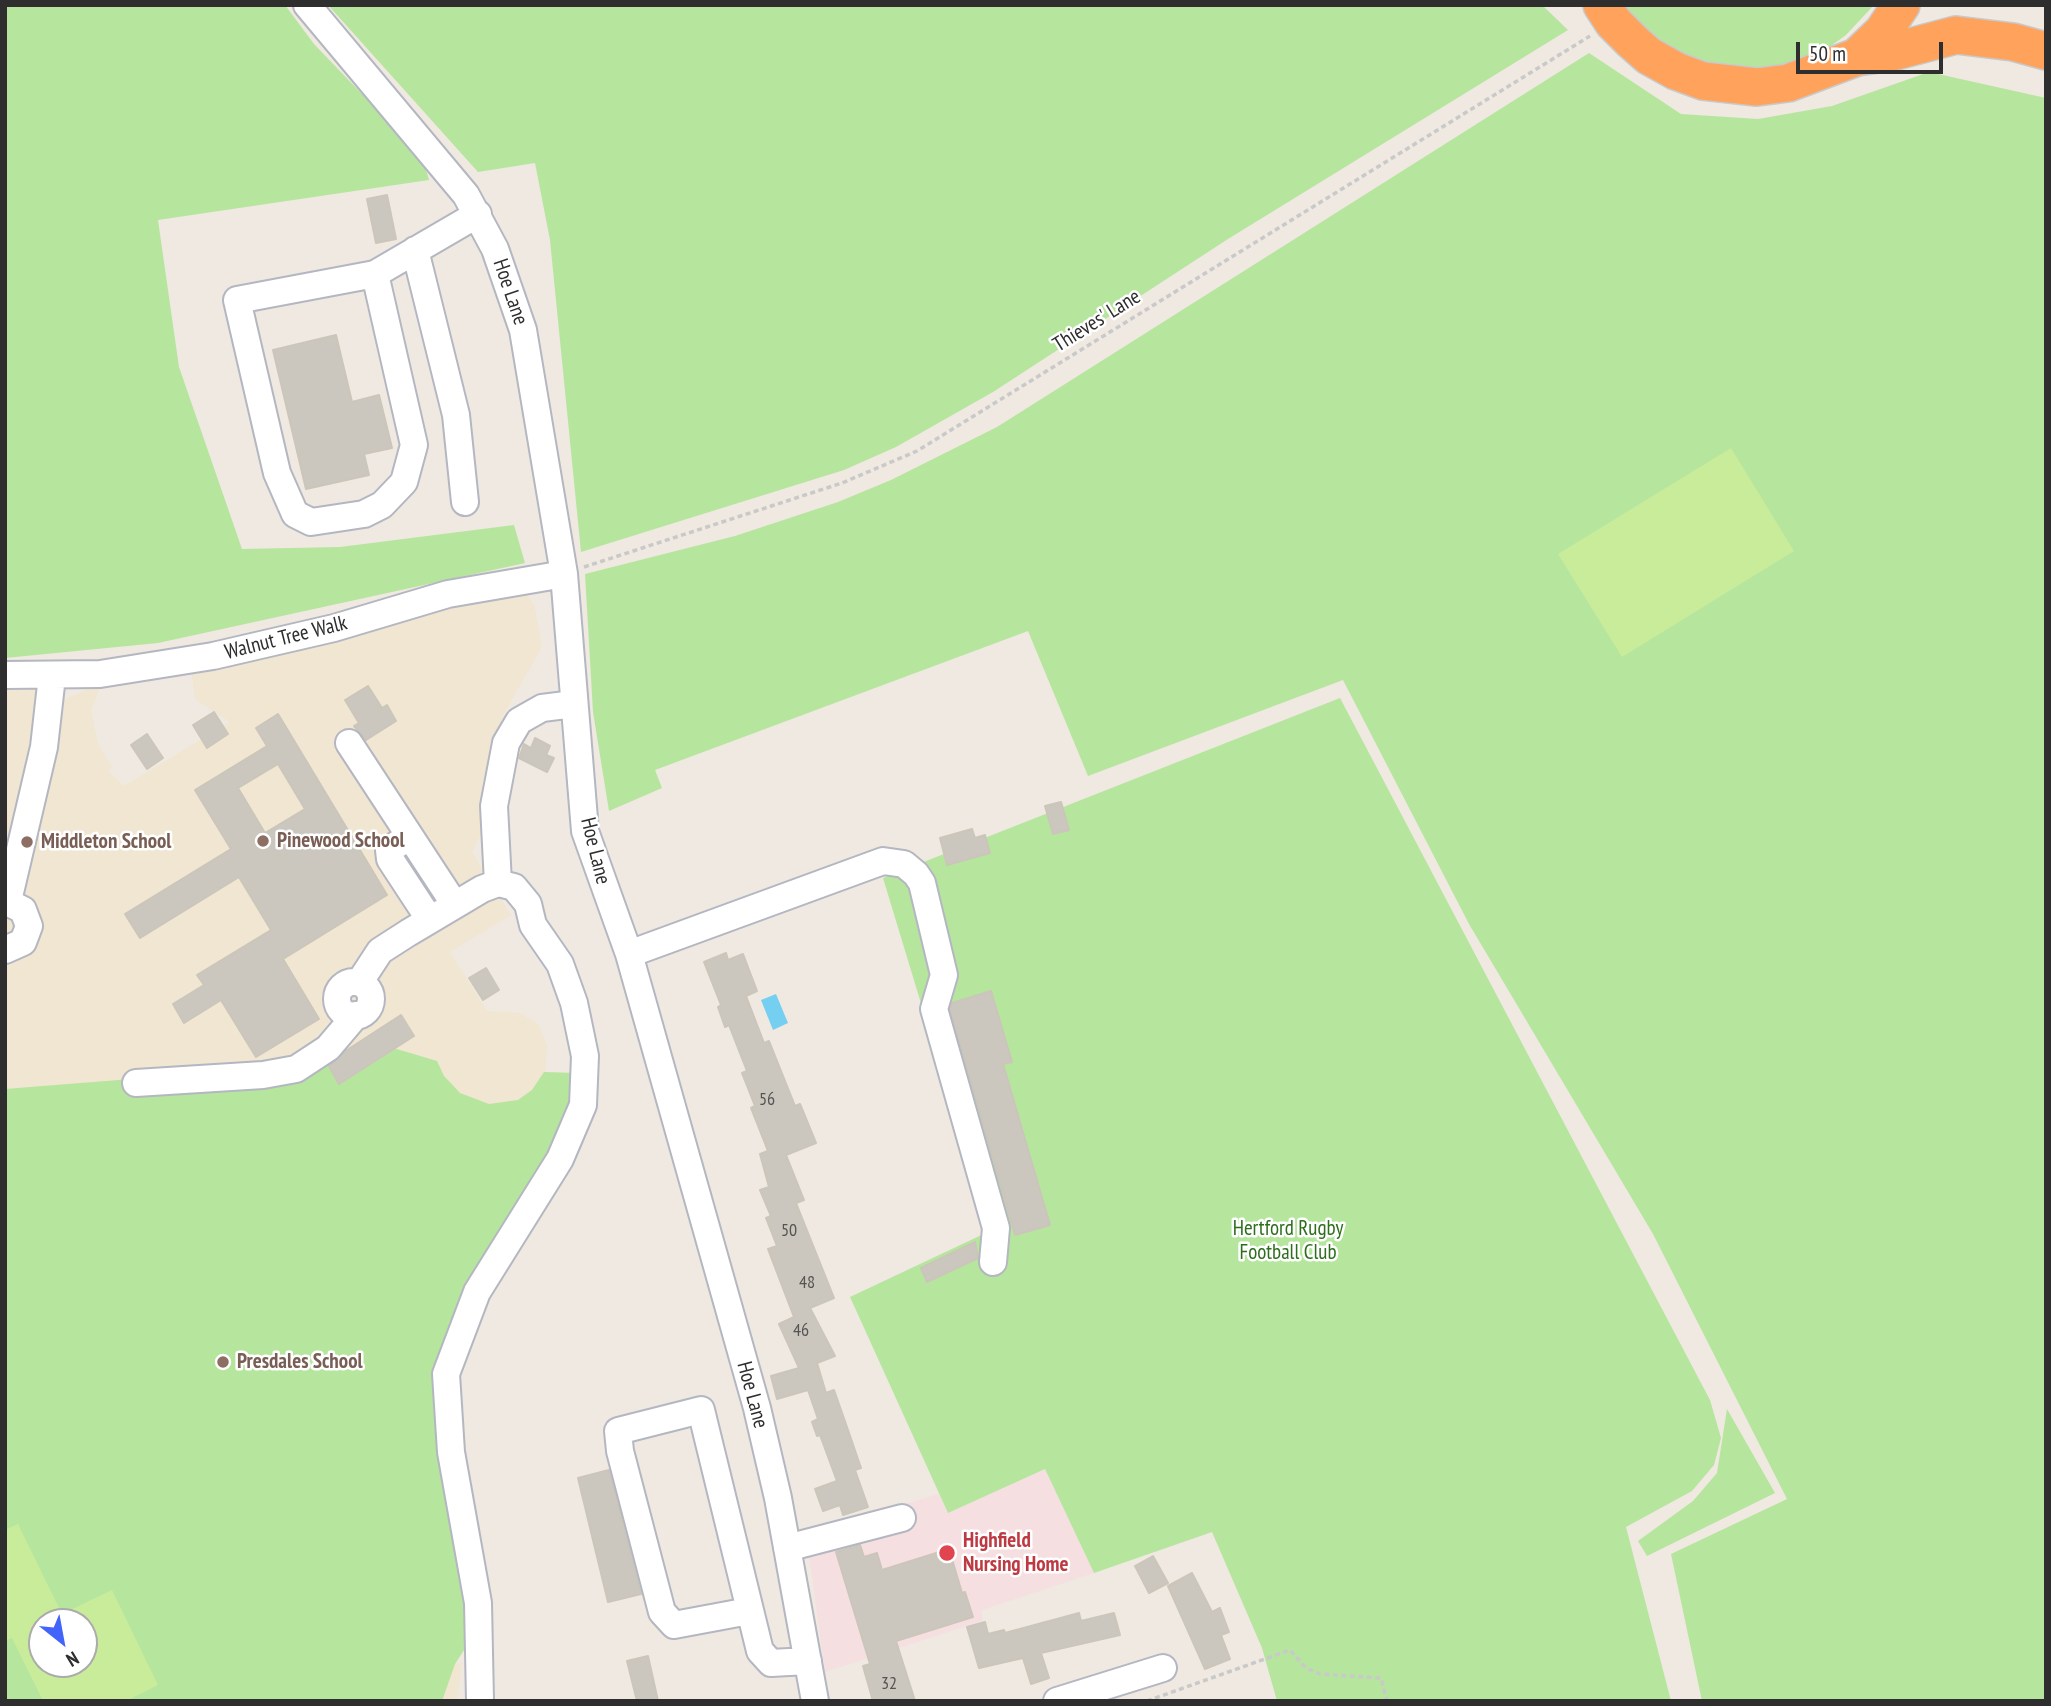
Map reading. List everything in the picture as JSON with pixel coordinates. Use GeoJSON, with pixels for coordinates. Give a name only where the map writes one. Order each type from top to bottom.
{"type":"FeatureCollection","features":[{"type":"Feature","properties":{"kind":"highway"},"geometry":{"type":"LineString","coordinates":[[1857,57],[1883,32],[1901,5]]}},
{"type":"Feature","properties":{"kind":"highway"},"geometry":{"type":"LineString","coordinates":[[1608,14],[1649,56],[1676,71],[1703,81],[1731,86],[1788,83],[1857,57],[1892,52],[1956,35],[2013,42],[2046,51]]}},
{"type":"Feature","properties":{"kind":"street","name":"Hoe Lane"},"geometry":{"type":"LineString","coordinates":[[307,5],[439,159],[478,214],[495,249],[523,330],[564,574],[585,831],[629,954],[757,1408],[787,1548],[815,1701]]}},
{"type":"Feature","properties":{"kind":"street"},"geometry":{"type":"LineString","coordinates":[[375,274],[415,444],[411,464],[404,482],[382,505],[364,514],[311,522],[295,514],[285,497],[277,473],[237,300],[375,274],[478,214]]}},
{"type":"Feature","properties":{"kind":"street"},"geometry":{"type":"LineString","coordinates":[[415,250],[456,415],[465,502]]}},
{"type":"Feature","properties":{"kind":"street","name":"Walnut Tree Walk"},"geometry":{"type":"LineString","coordinates":[[5,675],[111,673],[213,656],[334,628],[448,594],[564,574]]}},
{"type":"Feature","properties":{"kind":"street"},"geometry":{"type":"LineString","coordinates":[[5,950],[23,942],[29,926],[23,910],[7,901],[44,747],[51,676]]}},
{"type":"Feature","properties":{"kind":"street"},"geometry":{"type":"LineString","coordinates":[[498,883],[494,806],[506,743],[519,721],[542,708],[574,704]]}},
{"type":"Feature","properties":{"kind":"street"},"geometry":{"type":"LineString","coordinates":[[349,743],[455,905]]}},
{"type":"Feature","properties":{"kind":"street"},"geometry":{"type":"LineString","coordinates":[[408,837],[388,850],[390,859],[430,920]]}},
{"type":"Feature","properties":{"kind":"street"},"geometry":{"type":"LineString","coordinates":[[629,954],[866,866],[896,860],[916,874],[922,883],[944,975],[934,1009],[996,1228],[993,1262]]}},
{"type":"Feature","properties":{"kind":"street"},"geometry":{"type":"LineString","coordinates":[[136,1083],[263,1075],[296,1069],[328,1048],[356,1015],[345,1013],[337,999],[344,985],[359,983],[380,951],[455,905],[498,883],[514,887],[528,904],[533,925],[560,964],[573,1003],[585,1056],[583,1105],[535,1203],[477,1292],[446,1374],[451,1452],[478,1603],[480,1701]]}},
{"type":"Feature","properties":{"kind":"street"},"geometry":{"type":"LineString","coordinates":[[749,1611],[674,1625],[662,1612],[620,1451],[618,1431],[701,1410],[760,1651],[771,1662],[808,1661]]}},
{"type":"Feature","properties":{"kind":"street"},"geometry":{"type":"LineString","coordinates":[[787,1548],[902,1518]]}},
{"type":"Feature","properties":{"kind":"street"},"geometry":{"type":"LineString","coordinates":[[1057,1701],[1163,1668]]}},
{"type":"Feature","properties":{"kind":"path","name":"Thieves' Lane"},"geometry":{"type":"LineString","coordinates":[[564,574],[842,483],[917,451],[1608,14]]}},
{"type":"Feature","properties":{"kind":"path"},"geometry":{"type":"LineString","coordinates":[[1147,1701],[1290,1650],[1306,1668],[1320,1674],[1381,1678],[1387,1701]]}},
{"type":"Feature","properties":{"kind":"shaded area"},"geometry":{"type":"Polygon","coordinates":[[[516,589],[529,597],[534,605],[542,647],[503,715],[482,784],[480,805],[483,831],[472,852],[511,915],[450,952],[487,1011],[520,1013],[539,1025],[547,1046],[545,1072],[575,1073],[466,1286],[445,1342],[473,1636],[456,1663],[462,1663],[457,1701],[5,1701],[5,682],[32,683],[41,702],[55,704],[103,682],[91,710],[98,744],[112,767],[108,771],[124,786],[230,722],[195,699],[190,662],[516,589]]]}},
{"type":"Feature","properties":{"kind":"shaded area","name":"Highfield Nursing Home"},"geometry":{"type":"Polygon","coordinates":[[[1045,1469],[1094,1573],[982,1610],[982,1621],[825,1672],[806,1533],[939,1494],[948,1513],[1045,1469]]]}},
{"type":"Feature","properties":{"kind":"green space"},"geometry":{"type":"Polygon","coordinates":[[[5,5],[285,5],[314,44],[408,142],[425,166],[429,180],[158,220],[179,367],[242,549],[340,547],[514,525],[525,563],[158,643],[5,658],[5,5]]]}},
{"type":"Feature","properties":{"kind":"green space"},"geometry":{"type":"Polygon","coordinates":[[[328,5],[1542,5],[1568,30],[1228,239],[993,392],[896,447],[844,470],[581,552],[550,240],[535,163],[478,172],[328,5]]]}},
{"type":"Feature","properties":{"kind":"green space"},"geometry":{"type":"Polygon","coordinates":[[[1622,5],[1874,5],[1846,35],[1828,48],[1789,64],[1748,70],[1706,64],[1685,56],[1647,33],[1622,5]]]}},
{"type":"Feature","properties":{"kind":"green space"},"geometry":{"type":"Polygon","coordinates":[[[1589,53],[1681,114],[1758,119],[1832,106],[1929,72],[2046,98],[2046,1701],[1702,1701],[1671,1554],[1787,1499],[1653,1234],[1469,924],[1343,680],[1088,776],[1028,631],[655,770],[662,788],[609,811],[593,712],[585,574],[735,536],[838,502],[891,480],[997,427],[1589,53]]]}},
{"type":"Feature","properties":{"kind":"green space"},"geometry":{"type":"Polygon","coordinates":[[[1731,448],[1794,551],[1622,657],[1558,554],[1731,448]]]}},
{"type":"Feature","properties":{"kind":"green space","name":"Hertford Rugby Football Club"},"geometry":{"type":"Polygon","coordinates":[[[1340,698],[1710,1400],[1721,1438],[1714,1465],[1692,1491],[1626,1527],[1671,1701],[1277,1701],[1262,1648],[1212,1532],[1094,1573],[1045,1469],[948,1513],[850,1297],[990,1231],[883,878],[1340,698]]]}},
{"type":"Feature","properties":{"kind":"green space","name":"Presdales School"},"geometry":{"type":"Polygon","coordinates":[[[380,1044],[437,1061],[444,1076],[460,1093],[489,1104],[518,1100],[532,1090],[544,1072],[575,1073],[566,1130],[466,1286],[445,1342],[473,1636],[455,1664],[442,1701],[5,1701],[5,1089],[283,1067],[324,1049],[338,1070],[380,1044]]]}},
{"type":"Feature","properties":{"kind":"green space"},"geometry":{"type":"Polygon","coordinates":[[[1727,1409],[1775,1493],[1647,1556],[1638,1541],[1693,1501],[1717,1473],[1727,1409]]]}},
{"type":"Feature","properties":{"kind":"green space"},"geometry":{"type":"Polygon","coordinates":[[[18,1524],[59,1608],[28,1608],[28,1671],[12,1638],[5,1641],[5,1530],[18,1524]]]}},
{"type":"Feature","properties":{"kind":"green space"},"geometry":{"type":"Polygon","coordinates":[[[112,1590],[158,1685],[126,1701],[43,1701],[32,1678],[98,1678],[98,1608],[74,1608],[112,1590]]]}},
{"type":"Feature","properties":{"kind":"water"},"geometry":{"type":"Polygon","coordinates":[[[776,994],[788,1023],[773,1030],[761,1000],[776,994]]]}},
{"type":"Feature","properties":{"kind":"building"},"geometry":{"type":"Polygon","coordinates":[[[387,195],[396,239],[376,243],[367,199],[387,195]]]}},
{"type":"Feature","properties":{"kind":"building"},"geometry":{"type":"Polygon","coordinates":[[[336,335],[352,402],[379,395],[392,448],[364,454],[369,475],[306,489],[273,350],[336,335]]]}},
{"type":"Feature","properties":{"kind":"building"},"geometry":{"type":"Polygon","coordinates":[[[368,686],[382,708],[387,705],[396,721],[366,740],[354,726],[359,723],[345,700],[368,686]]]}},
{"type":"Feature","properties":{"kind":"building"},"geometry":{"type":"Polygon","coordinates":[[[214,712],[228,734],[207,748],[193,725],[214,712]]]}},
{"type":"Feature","properties":{"kind":"building"},"geometry":{"type":"Polygon","coordinates":[[[278,714],[387,895],[283,959],[319,1019],[256,1057],[221,1000],[184,1023],[173,1004],[204,985],[197,975],[271,930],[239,877],[140,938],[125,914],[231,849],[195,790],[267,746],[256,728],[278,714]],[[278,764],[238,788],[265,833],[305,809],[278,764]]]}},
{"type":"Feature","properties":{"kind":"building"},"geometry":{"type":"Polygon","coordinates":[[[147,734],[163,758],[147,769],[131,745],[147,734]]]}},
{"type":"Feature","properties":{"kind":"building"},"geometry":{"type":"Polygon","coordinates":[[[535,738],[550,746],[546,755],[554,758],[547,772],[519,758],[524,744],[531,748],[535,738]]]}},
{"type":"Feature","properties":{"kind":"building"},"geometry":{"type":"Polygon","coordinates":[[[1061,802],[1069,830],[1053,834],[1045,806],[1061,802]]]}},
{"type":"Feature","properties":{"kind":"building"},"geometry":{"type":"Polygon","coordinates":[[[972,829],[975,838],[985,835],[990,853],[947,865],[940,838],[972,829]]]}},
{"type":"Feature","properties":{"kind":"building"},"geometry":{"type":"Polygon","coordinates":[[[726,953],[728,960],[743,954],[757,991],[746,996],[764,1043],[769,1041],[795,1106],[800,1104],[816,1143],[786,1155],[804,1200],[796,1203],[834,1298],[810,1308],[835,1356],[817,1363],[826,1393],[834,1390],[861,1468],[855,1470],[868,1507],[843,1515],[840,1505],[823,1511],[815,1489],[837,1481],[820,1435],[817,1436],[812,1422],[818,1419],[808,1390],[777,1399],[771,1376],[799,1368],[779,1324],[794,1317],[768,1249],[777,1246],[766,1218],[771,1216],[760,1190],[769,1187],[760,1154],[768,1151],[751,1108],[755,1106],[742,1073],[747,1071],[729,1025],[725,1027],[718,1007],[721,1005],[704,962],[726,953]]]}},
{"type":"Feature","properties":{"kind":"building"},"geometry":{"type":"Polygon","coordinates":[[[486,968],[499,990],[483,1000],[469,978],[486,968]]]}},
{"type":"Feature","properties":{"kind":"building"},"geometry":{"type":"Polygon","coordinates":[[[991,991],[1012,1062],[1003,1064],[1050,1225],[1015,1235],[950,1009],[952,1003],[991,991]]]}},
{"type":"Feature","properties":{"kind":"building"},"geometry":{"type":"Polygon","coordinates":[[[401,1015],[414,1036],[339,1084],[329,1066],[347,1050],[401,1015]]]}},
{"type":"Feature","properties":{"kind":"building"},"geometry":{"type":"Polygon","coordinates":[[[975,1242],[978,1258],[927,1282],[921,1268],[975,1242]]]}},
{"type":"Feature","properties":{"kind":"building"},"geometry":{"type":"Polygon","coordinates":[[[609,1470],[641,1594],[608,1602],[578,1478],[609,1470]]]}},
{"type":"Feature","properties":{"kind":"building"},"geometry":{"type":"Polygon","coordinates":[[[860,1545],[864,1557],[877,1553],[882,1570],[949,1549],[962,1593],[965,1592],[973,1617],[896,1641],[915,1701],[873,1701],[863,1666],[870,1664],[836,1552],[860,1545]]]}},
{"type":"Feature","properties":{"kind":"building"},"geometry":{"type":"Polygon","coordinates":[[[1153,1556],[1168,1583],[1149,1593],[1135,1566],[1153,1556]]]}},
{"type":"Feature","properties":{"kind":"building"},"geometry":{"type":"Polygon","coordinates":[[[1192,1573],[1212,1612],[1220,1608],[1229,1632],[1221,1635],[1230,1659],[1205,1669],[1168,1586],[1192,1573]]]}},
{"type":"Feature","properties":{"kind":"building"},"geometry":{"type":"Polygon","coordinates":[[[1079,1613],[1081,1621],[1114,1613],[1120,1635],[1041,1653],[1049,1678],[1031,1684],[1023,1658],[979,1668],[967,1627],[985,1622],[988,1634],[1004,1630],[1005,1633],[1079,1613]]]}},
{"type":"Feature","properties":{"kind":"building"},"geometry":{"type":"Polygon","coordinates":[[[648,1656],[658,1701],[637,1701],[627,1661],[648,1656]]]}},
{"type":"Feature","properties":{"kind":"place","name":"Pinewood School"},"geometry":{"type":"Point","coordinates":[263,841]}},
{"type":"Feature","properties":{"kind":"place","name":"Middleton School"},"geometry":{"type":"Point","coordinates":[27,842]}},
{"type":"Feature","properties":{"kind":"place","name":"Presdales School"},"geometry":{"type":"Point","coordinates":[223,1362]}},
{"type":"Feature","properties":{"kind":"place","name":"Highfield Nursing Home"},"geometry":{"type":"Point","coordinates":[947,1553]}}]}
